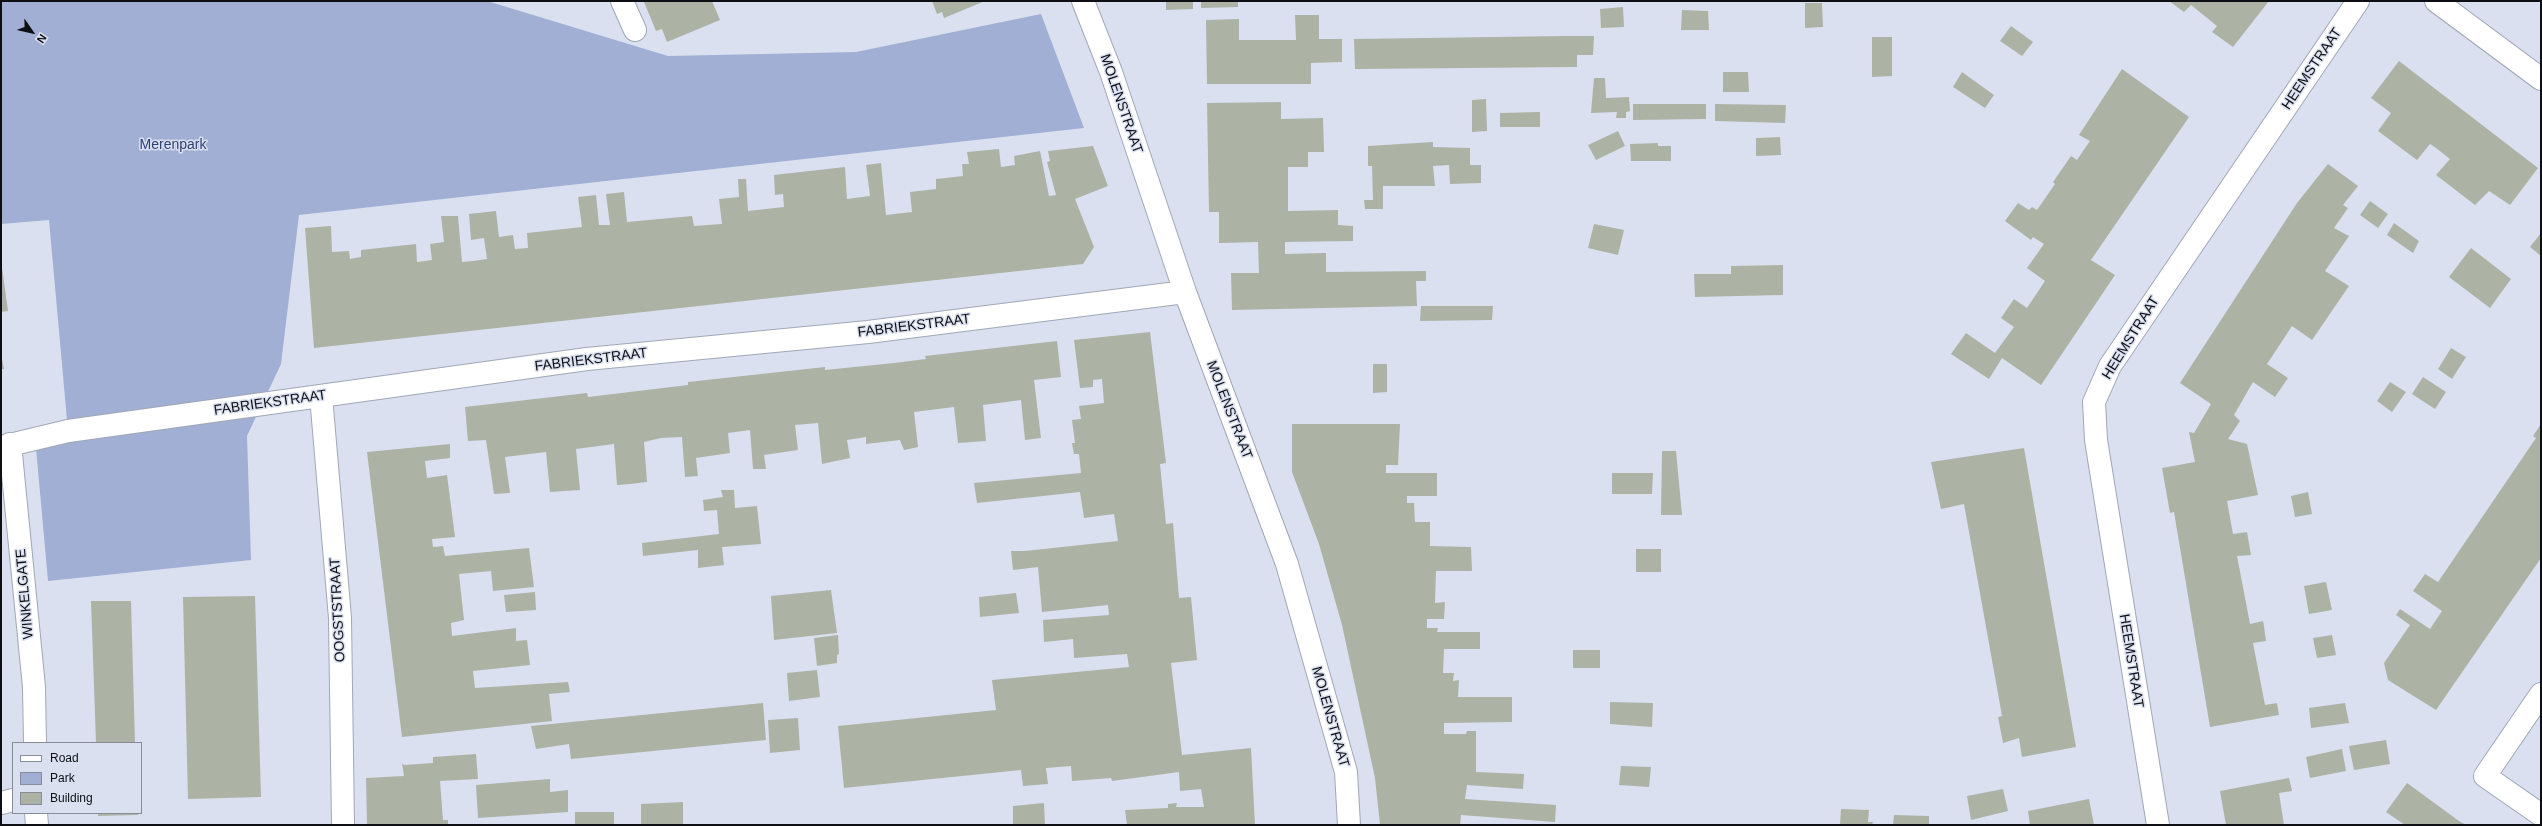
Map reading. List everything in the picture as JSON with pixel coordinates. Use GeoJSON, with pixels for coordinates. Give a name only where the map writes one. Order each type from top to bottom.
{"type":"FeatureCollection","features":[{"type":"Feature","properties":{"kind":"street"},"geometry":{"type":"LineString","coordinates":[[622,1],[635,30]]}},
{"type":"Feature","properties":{"kind":"street","name":"MOLENSTRAAT"},"geometry":{"type":"LineString","coordinates":[[1084,1],[1111,72],[1185,292],[1287,564],[1346,772],[1349,825]]}},
{"type":"Feature","properties":{"kind":"street","name":"HEEMSTRAAT"},"geometry":{"type":"LineString","coordinates":[[2158,825],[2096,440],[2094,402],[2110,366],[2358,1]]}},
{"type":"Feature","properties":{"kind":"street"},"geometry":{"type":"LineString","coordinates":[[2436,1],[2541,79]]}},
{"type":"Feature","properties":{"kind":"street","name":"FABRIEKSTRAAT"},"geometry":{"type":"LineString","coordinates":[[6,446],[68,431],[587,359],[868,332],[1185,292]]}},
{"type":"Feature","properties":{"kind":"street","name":"OOGSTSTRAAT"},"geometry":{"type":"LineString","coordinates":[[321,396],[340,618],[343,825]]}},
{"type":"Feature","properties":{"kind":"street","name":"WINKELGATE"},"geometry":{"type":"LineString","coordinates":[[6,446],[34,687],[35,742]]}},
{"type":"Feature","properties":{"kind":"street"},"geometry":{"type":"LineString","coordinates":[[2541,694],[2485,776],[2541,815]]}},
{"type":"Feature","properties":{"kind":"street"},"geometry":{"type":"LineString","coordinates":[[1,802],[12,800]]}},
{"type":"Feature","properties":{"kind":"street"},"geometry":{"type":"LineString","coordinates":[[36,814],[37,825]]}},
{"type":"Feature","properties":{"kind":"green space","name":"Merenpark"},"geometry":{"type":"Polygon","coordinates":[[[1,1],[487,1],[668,56],[856,52],[1041,14],[1084,128],[299,215],[281,364],[247,436],[251,560],[48,581],[36,448],[74,441],[68,431],[49,220],[1,224],[1,1]]]}},
{"type":"Feature","properties":{"kind":"building"},"geometry":{"type":"Polygon","coordinates":[[[712,1],[720,20],[667,42],[662,29],[656,31],[644,2],[712,1]]]}},
{"type":"Feature","properties":{"kind":"building"},"geometry":{"type":"Polygon","coordinates":[[[932,1],[985,1],[944,18],[942,12],[937,14],[932,1]]]}},
{"type":"Feature","properties":{"kind":"building"},"geometry":{"type":"Polygon","coordinates":[[[1166,1],[1193,1],[1193,9],[1166,10],[1166,1]]]}},
{"type":"Feature","properties":{"kind":"building"},"geometry":{"type":"Polygon","coordinates":[[[1201,1],[1238,1],[1238,7],[1201,8],[1201,1]]]}},
{"type":"Feature","properties":{"kind":"building"},"geometry":{"type":"Polygon","coordinates":[[[2169,1],[2269,1],[2233,47],[2212,32],[2217,26],[2191,5],[2184,12],[2169,1]]]}},
{"type":"Feature","properties":{"kind":"building"},"geometry":{"type":"Polygon","coordinates":[[[1805,3],[1822,3],[1823,27],[1805,28],[1805,3]]]}},
{"type":"Feature","properties":{"kind":"building"},"geometry":{"type":"Polygon","coordinates":[[[1623,7],[1624,27],[1601,28],[1600,9],[1623,7]]]}},
{"type":"Feature","properties":{"kind":"building"},"geometry":{"type":"Polygon","coordinates":[[[1682,10],[1708,11],[1709,30],[1681,30],[1682,10]]]}},
{"type":"Feature","properties":{"kind":"building"},"geometry":{"type":"Polygon","coordinates":[[[1295,15],[1319,15],[1319,39],[1342,39],[1342,62],[1311,63],[1311,84],[1207,84],[1206,20],[1239,19],[1239,40],[1296,40],[1295,15]]]}},
{"type":"Feature","properties":{"kind":"building"},"geometry":{"type":"Polygon","coordinates":[[[2011,26],[2033,42],[2022,56],[2000,41],[2011,26]]]}},
{"type":"Feature","properties":{"kind":"building"},"geometry":{"type":"Polygon","coordinates":[[[1594,36],[1593,55],[1577,55],[1577,67],[1355,69],[1354,39],[1594,36]]]}},
{"type":"Feature","properties":{"kind":"building"},"geometry":{"type":"Polygon","coordinates":[[[1872,37],[1892,37],[1892,76],[1872,77],[1872,37]]]}},
{"type":"Feature","properties":{"kind":"building"},"geometry":{"type":"Polygon","coordinates":[[[2399,61],[2538,168],[2510,205],[2489,191],[2475,205],[2436,175],[2450,159],[2436,148],[2430,144],[2417,160],[2378,131],[2391,113],[2371,98],[2399,61]]]}},
{"type":"Feature","properties":{"kind":"building"},"geometry":{"type":"Polygon","coordinates":[[[2122,69],[2189,117],[2091,260],[2115,275],[2041,385],[2002,358],[1989,379],[1951,354],[1966,333],[1995,353],[2014,327],[2001,318],[2014,299],[2027,308],[2045,281],[2027,268],[2044,244],[2033,237],[2031,240],[2005,221],[2018,203],[2029,210],[2032,207],[2037,210],[2055,184],[2053,182],[2071,156],[2077,160],[2090,141],[2079,135],[2122,69]]]}},
{"type":"Feature","properties":{"kind":"building"},"geometry":{"type":"Polygon","coordinates":[[[1723,72],[1748,72],[1749,92],[1723,92],[1723,72]]]}},
{"type":"Feature","properties":{"kind":"building"},"geometry":{"type":"Polygon","coordinates":[[[1962,72],[1994,95],[1985,108],[1953,87],[1962,72]]]}},
{"type":"Feature","properties":{"kind":"building"},"geometry":{"type":"Polygon","coordinates":[[[1594,78],[1605,78],[1606,98],[1629,97],[1630,111],[1626,112],[1626,118],[1616,118],[1617,112],[1591,113],[1594,78]]]}},
{"type":"Feature","properties":{"kind":"building"},"geometry":{"type":"Polygon","coordinates":[[[1486,99],[1487,131],[1472,132],[1472,100],[1486,99]]]}},
{"type":"Feature","properties":{"kind":"building"},"geometry":{"type":"Polygon","coordinates":[[[1281,102],[1281,119],[1323,118],[1324,152],[1308,152],[1308,167],[1288,167],[1288,211],[1338,210],[1338,225],[1353,226],[1353,241],[1285,242],[1285,254],[1326,253],[1326,272],[1426,271],[1426,281],[1416,281],[1417,306],[1232,310],[1231,273],[1259,273],[1258,242],[1219,243],[1219,212],[1209,212],[1207,103],[1281,102]]]}},
{"type":"Feature","properties":{"kind":"building"},"geometry":{"type":"Polygon","coordinates":[[[1633,104],[1706,104],[1706,119],[1633,120],[1633,104]]]}},
{"type":"Feature","properties":{"kind":"building"},"geometry":{"type":"Polygon","coordinates":[[[1715,104],[1786,105],[1785,123],[1715,121],[1715,104]]]}},
{"type":"Feature","properties":{"kind":"building"},"geometry":{"type":"Polygon","coordinates":[[[1540,112],[1540,127],[1500,127],[1500,113],[1540,112]]]}},
{"type":"Feature","properties":{"kind":"building"},"geometry":{"type":"Polygon","coordinates":[[[1618,131],[1625,146],[1596,160],[1588,145],[1618,131]]]}},
{"type":"Feature","properties":{"kind":"building"},"geometry":{"type":"Polygon","coordinates":[[[1780,137],[1781,155],[1756,156],[1756,138],[1780,137]]]}},
{"type":"Feature","properties":{"kind":"building"},"geometry":{"type":"Polygon","coordinates":[[[1433,142],[1433,147],[1470,148],[1470,165],[1481,165],[1481,183],[1450,184],[1449,165],[1433,166],[1435,186],[1383,186],[1383,209],[1365,209],[1364,200],[1373,200],[1372,166],[1368,166],[1368,146],[1433,142]]]}},
{"type":"Feature","properties":{"kind":"building"},"geometry":{"type":"Polygon","coordinates":[[[1658,143],[1658,146],[1671,146],[1671,161],[1631,161],[1630,144],[1658,143]]]}},
{"type":"Feature","properties":{"kind":"building"},"geometry":{"type":"Polygon","coordinates":[[[1093,146],[1108,186],[1075,199],[1094,247],[1083,264],[314,348],[305,228],[331,226],[332,252],[349,251],[350,259],[361,257],[361,250],[416,244],[417,262],[432,260],[430,244],[444,242],[441,216],[458,216],[462,262],[473,261],[487,259],[484,238],[471,240],[469,214],[496,211],[499,237],[513,235],[515,249],[528,248],[527,233],[582,227],[578,197],[596,195],[599,225],[610,225],[606,194],[624,192],[627,222],[692,216],[694,226],[722,224],[719,199],[739,197],[738,179],[746,179],[748,211],[784,207],[783,194],[775,195],[774,175],[845,167],[847,199],[870,196],[866,165],[881,163],[886,215],[912,212],[910,192],[936,189],[936,179],[963,176],[962,164],[969,164],[967,152],[999,149],[1001,167],[1015,165],[1014,156],[1040,151],[1049,196],[1056,195],[1047,162],[1050,161],[1048,151],[1093,146]]]}},
{"type":"Feature","properties":{"kind":"building"},"geometry":{"type":"Polygon","coordinates":[[[2328,164],[2358,186],[2343,205],[2348,208],[2334,228],[2349,236],[2325,271],[2349,286],[2312,340],[2292,326],[2267,364],[2288,378],[2275,397],[2253,382],[2234,415],[2240,421],[2228,439],[2247,444],[2258,495],[2227,501],[2233,534],[2247,532],[2251,555],[2237,556],[2250,624],[2263,621],[2264,626],[2266,641],[2253,643],[2265,705],[2277,703],[2279,715],[2210,727],[2174,512],[2170,513],[2162,468],[2195,462],[2189,432],[2194,433],[2211,404],[2180,383],[2297,203],[2328,164]]]}},
{"type":"Feature","properties":{"kind":"building"},"geometry":{"type":"Polygon","coordinates":[[[2370,201],[2388,214],[2378,228],[2360,215],[2370,201]]]}},
{"type":"Feature","properties":{"kind":"building"},"geometry":{"type":"Polygon","coordinates":[[[2394,223],[2419,241],[2413,253],[2387,235],[2394,223]]]}},
{"type":"Feature","properties":{"kind":"building"},"geometry":{"type":"Polygon","coordinates":[[[1594,224],[1624,230],[1618,255],[1588,248],[1594,224]]]}},
{"type":"Feature","properties":{"kind":"building"},"geometry":{"type":"Polygon","coordinates":[[[2541,233],[2541,256],[2530,247],[2541,233]]]}},
{"type":"Feature","properties":{"kind":"building"},"geometry":{"type":"Polygon","coordinates":[[[2471,248],[2511,279],[2490,308],[2449,277],[2471,248]]]}},
{"type":"Feature","properties":{"kind":"building"},"geometry":{"type":"Polygon","coordinates":[[[1,260],[8,311],[1,312],[1,260]]]}},
{"type":"Feature","properties":{"kind":"building"},"geometry":{"type":"Polygon","coordinates":[[[1783,265],[1783,295],[1695,297],[1694,274],[1731,274],[1731,266],[1783,265]]]}},
{"type":"Feature","properties":{"kind":"building"},"geometry":{"type":"Polygon","coordinates":[[[1421,306],[1493,306],[1492,320],[1420,321],[1421,306]]]}},
{"type":"Feature","properties":{"kind":"building"},"geometry":{"type":"Polygon","coordinates":[[[1150,332],[1166,463],[1160,464],[1166,524],[1173,523],[1179,598],[1191,597],[1197,660],[1171,663],[1182,755],[1251,748],[1255,825],[1127,825],[1125,810],[1168,808],[1168,804],[1177,803],[1176,807],[1204,807],[1201,789],[1180,791],[1179,772],[1112,781],[1111,778],[1072,781],[1071,766],[1046,768],[1048,784],[1023,786],[1021,770],[844,788],[838,726],[996,710],[992,680],[1129,667],[1127,654],[1074,658],[1073,639],[1044,642],[1043,620],[1109,615],[1108,605],[1042,612],[1038,567],[1013,570],[1011,551],[1025,551],[1118,541],[1114,514],[1084,518],[1080,492],[977,503],[974,483],[1081,473],[1079,454],[1074,454],[1072,443],[1075,443],[1072,420],[1081,419],[1079,406],[1104,403],[1102,379],[1093,380],[1093,387],[1080,388],[1074,340],[1150,332]]]}},
{"type":"Feature","properties":{"kind":"building"},"geometry":{"type":"Polygon","coordinates":[[[1057,341],[1061,377],[1034,380],[1041,438],[1025,440],[1021,400],[983,405],[986,441],[958,443],[954,407],[914,412],[918,447],[904,450],[900,440],[866,444],[866,437],[847,440],[850,458],[822,464],[818,423],[795,425],[798,450],[764,455],[766,469],[753,469],[750,430],[728,433],[730,453],[696,458],[698,476],[685,477],[682,437],[661,438],[644,442],[647,482],[630,484],[617,485],[614,444],[576,449],[580,490],[550,492],[546,452],[505,457],[510,493],[494,494],[486,440],[468,441],[465,407],[587,393],[588,397],[688,385],[688,382],[825,367],[825,370],[894,363],[926,359],[925,356],[1057,341]]]}},
{"type":"Feature","properties":{"kind":"building"},"geometry":{"type":"Polygon","coordinates":[[[2451,348],[2466,357],[2452,379],[2438,369],[2451,348]]]}},
{"type":"Feature","properties":{"kind":"building"},"geometry":{"type":"Polygon","coordinates":[[[1,354],[4,369],[1,369],[1,354]]]}},
{"type":"Feature","properties":{"kind":"building"},"geometry":{"type":"Polygon","coordinates":[[[1373,364],[1387,364],[1387,392],[1373,393],[1373,364]]]}},
{"type":"Feature","properties":{"kind":"building"},"geometry":{"type":"Polygon","coordinates":[[[2423,377],[2446,392],[2435,409],[2412,394],[2423,377]]]}},
{"type":"Feature","properties":{"kind":"building"},"geometry":{"type":"Polygon","coordinates":[[[2390,382],[2406,392],[2392,412],[2377,401],[2390,382]]]}},
{"type":"Feature","properties":{"kind":"building"},"geometry":{"type":"Polygon","coordinates":[[[1292,424],[1400,424],[1398,465],[1386,465],[1386,473],[1437,473],[1437,496],[1407,496],[1407,503],[1414,503],[1415,522],[1430,522],[1430,546],[1471,547],[1472,571],[1436,571],[1435,603],[1445,602],[1444,619],[1427,619],[1427,628],[1438,628],[1437,632],[1480,632],[1480,649],[1444,649],[1443,673],[1454,673],[1453,681],[1459,680],[1458,697],[1512,697],[1512,722],[1444,723],[1444,734],[1466,734],[1467,731],[1476,731],[1476,772],[1524,774],[1523,789],[1467,785],[1465,799],[1556,805],[1555,822],[1461,815],[1460,825],[1380,825],[1375,778],[1342,625],[1319,544],[1292,472],[1292,424]]]}},
{"type":"Feature","properties":{"kind":"building"},"geometry":{"type":"Polygon","coordinates":[[[2541,424],[2541,558],[2436,710],[2388,680],[2384,663],[2410,625],[2396,615],[2400,609],[2430,629],[2442,611],[2413,591],[2425,574],[2438,582],[2536,438],[2533,436],[2541,424]]]}},
{"type":"Feature","properties":{"kind":"building"},"geometry":{"type":"Polygon","coordinates":[[[450,444],[450,458],[425,461],[427,478],[447,475],[455,537],[432,539],[433,547],[443,546],[445,556],[529,548],[534,587],[493,591],[491,571],[459,574],[464,620],[451,623],[452,636],[516,628],[516,641],[527,640],[530,665],[473,671],[475,688],[568,682],[570,692],[549,694],[552,721],[402,737],[367,452],[450,444]]]}},
{"type":"Feature","properties":{"kind":"building"},"geometry":{"type":"Polygon","coordinates":[[[2024,448],[2076,747],[2022,757],[2019,738],[2003,743],[1998,717],[2002,716],[1964,504],[1941,509],[1931,462],[2024,448]]]}},
{"type":"Feature","properties":{"kind":"building"},"geometry":{"type":"Polygon","coordinates":[[[1662,451],[1676,451],[1682,515],[1661,515],[1662,451]]]}},
{"type":"Feature","properties":{"kind":"building"},"geometry":{"type":"Polygon","coordinates":[[[1612,473],[1653,473],[1652,494],[1612,494],[1612,473]]]}},
{"type":"Feature","properties":{"kind":"building"},"geometry":{"type":"Polygon","coordinates":[[[721,490],[734,490],[735,508],[757,506],[761,544],[722,547],[724,565],[698,568],[698,550],[643,556],[642,543],[719,534],[717,510],[704,511],[703,500],[723,497],[721,490]]]}},
{"type":"Feature","properties":{"kind":"building"},"geometry":{"type":"Polygon","coordinates":[[[2308,492],[2312,514],[2295,517],[2291,496],[2308,492]]]}},
{"type":"Feature","properties":{"kind":"building"},"geometry":{"type":"Polygon","coordinates":[[[1636,549],[1661,549],[1661,572],[1636,572],[1636,549]]]}},
{"type":"Feature","properties":{"kind":"building"},"geometry":{"type":"Polygon","coordinates":[[[2326,582],[2332,610],[2309,614],[2304,586],[2326,582]]]}},
{"type":"Feature","properties":{"kind":"building"},"geometry":{"type":"Polygon","coordinates":[[[831,590],[837,633],[774,640],[771,596],[831,590]]]}},
{"type":"Feature","properties":{"kind":"building"},"geometry":{"type":"Polygon","coordinates":[[[535,592],[536,610],[506,612],[504,595],[535,592]]]}},
{"type":"Feature","properties":{"kind":"building"},"geometry":{"type":"Polygon","coordinates":[[[1016,593],[1019,613],[980,617],[979,597],[1016,593]]]}},
{"type":"Feature","properties":{"kind":"building"},"geometry":{"type":"Polygon","coordinates":[[[255,596],[261,797],[188,799],[183,597],[255,596]]]}},
{"type":"Feature","properties":{"kind":"building"},"geometry":{"type":"Polygon","coordinates":[[[91,601],[131,601],[135,742],[96,742],[91,601]]]}},
{"type":"Feature","properties":{"kind":"building"},"geometry":{"type":"Polygon","coordinates":[[[838,635],[839,654],[837,655],[837,663],[817,666],[814,638],[838,635]]]}},
{"type":"Feature","properties":{"kind":"building"},"geometry":{"type":"Polygon","coordinates":[[[2332,635],[2336,655],[2317,658],[2313,638],[2332,635]]]}},
{"type":"Feature","properties":{"kind":"building"},"geometry":{"type":"Polygon","coordinates":[[[1573,650],[1600,650],[1600,668],[1573,668],[1573,650]]]}},
{"type":"Feature","properties":{"kind":"building"},"geometry":{"type":"Polygon","coordinates":[[[817,670],[820,697],[789,701],[787,673],[817,670]]]}},
{"type":"Feature","properties":{"kind":"building"},"geometry":{"type":"Polygon","coordinates":[[[1610,702],[1653,703],[1652,727],[1610,724],[1610,702]]]}},
{"type":"Feature","properties":{"kind":"building"},"geometry":{"type":"Polygon","coordinates":[[[763,703],[766,740],[571,759],[569,744],[536,749],[531,726],[763,703]]]}},
{"type":"Feature","properties":{"kind":"building"},"geometry":{"type":"Polygon","coordinates":[[[2345,703],[2349,723],[2311,728],[2309,708],[2345,703]]]}},
{"type":"Feature","properties":{"kind":"building"},"geometry":{"type":"Polygon","coordinates":[[[798,718],[800,750],[770,753],[768,720],[798,718]]]}},
{"type":"Feature","properties":{"kind":"building"},"geometry":{"type":"Polygon","coordinates":[[[2386,740],[2390,764],[2354,770],[2349,746],[2386,740]]]}},
{"type":"Feature","properties":{"kind":"building"},"geometry":{"type":"Polygon","coordinates":[[[2342,749],[2346,771],[2310,778],[2306,757],[2342,749]]]}},
{"type":"Feature","properties":{"kind":"building"},"geometry":{"type":"Polygon","coordinates":[[[476,754],[478,779],[440,781],[443,820],[448,820],[448,825],[367,825],[366,778],[404,776],[402,763],[404,765],[433,763],[433,757],[476,754]]]}},
{"type":"Feature","properties":{"kind":"building"},"geometry":{"type":"Polygon","coordinates":[[[1621,766],[1651,767],[1649,787],[1619,785],[1621,766]]]}},
{"type":"Feature","properties":{"kind":"building"},"geometry":{"type":"Polygon","coordinates":[[[2289,778],[2292,791],[2279,793],[2284,825],[2226,825],[2220,791],[2289,778]]]}},
{"type":"Feature","properties":{"kind":"building"},"geometry":{"type":"Polygon","coordinates":[[[550,779],[550,792],[568,790],[568,812],[478,818],[476,785],[550,779]]]}},
{"type":"Feature","properties":{"kind":"building"},"geometry":{"type":"Polygon","coordinates":[[[2407,783],[2466,825],[2405,825],[2386,812],[2407,783]]]}},
{"type":"Feature","properties":{"kind":"building"},"geometry":{"type":"Polygon","coordinates":[[[2003,789],[2008,811],[1971,820],[1967,796],[2003,789]]]}},
{"type":"Feature","properties":{"kind":"building"},"geometry":{"type":"Polygon","coordinates":[[[2089,799],[2094,825],[2030,825],[2028,811],[2089,799]]]}},
{"type":"Feature","properties":{"kind":"building"},"geometry":{"type":"Polygon","coordinates":[[[683,802],[683,825],[641,825],[641,804],[683,802]]]}},
{"type":"Feature","properties":{"kind":"building"},"geometry":{"type":"Polygon","coordinates":[[[1044,803],[1045,825],[1013,825],[1013,806],[1044,803]]]}},
{"type":"Feature","properties":{"kind":"building"},"geometry":{"type":"Polygon","coordinates":[[[1841,809],[1869,810],[1868,822],[1873,822],[1872,825],[1840,825],[1841,809]]]}},
{"type":"Feature","properties":{"kind":"building"},"geometry":{"type":"Polygon","coordinates":[[[575,812],[614,812],[614,825],[575,825],[575,812]]]}},
{"type":"Feature","properties":{"kind":"building"},"geometry":{"type":"Polygon","coordinates":[[[98,814],[138,814],[138,815],[98,816],[98,814]]]}},
{"type":"Feature","properties":{"kind":"building"},"geometry":{"type":"Polygon","coordinates":[[[1894,815],[1929,816],[1929,825],[1893,825],[1894,815]]]}}]}
